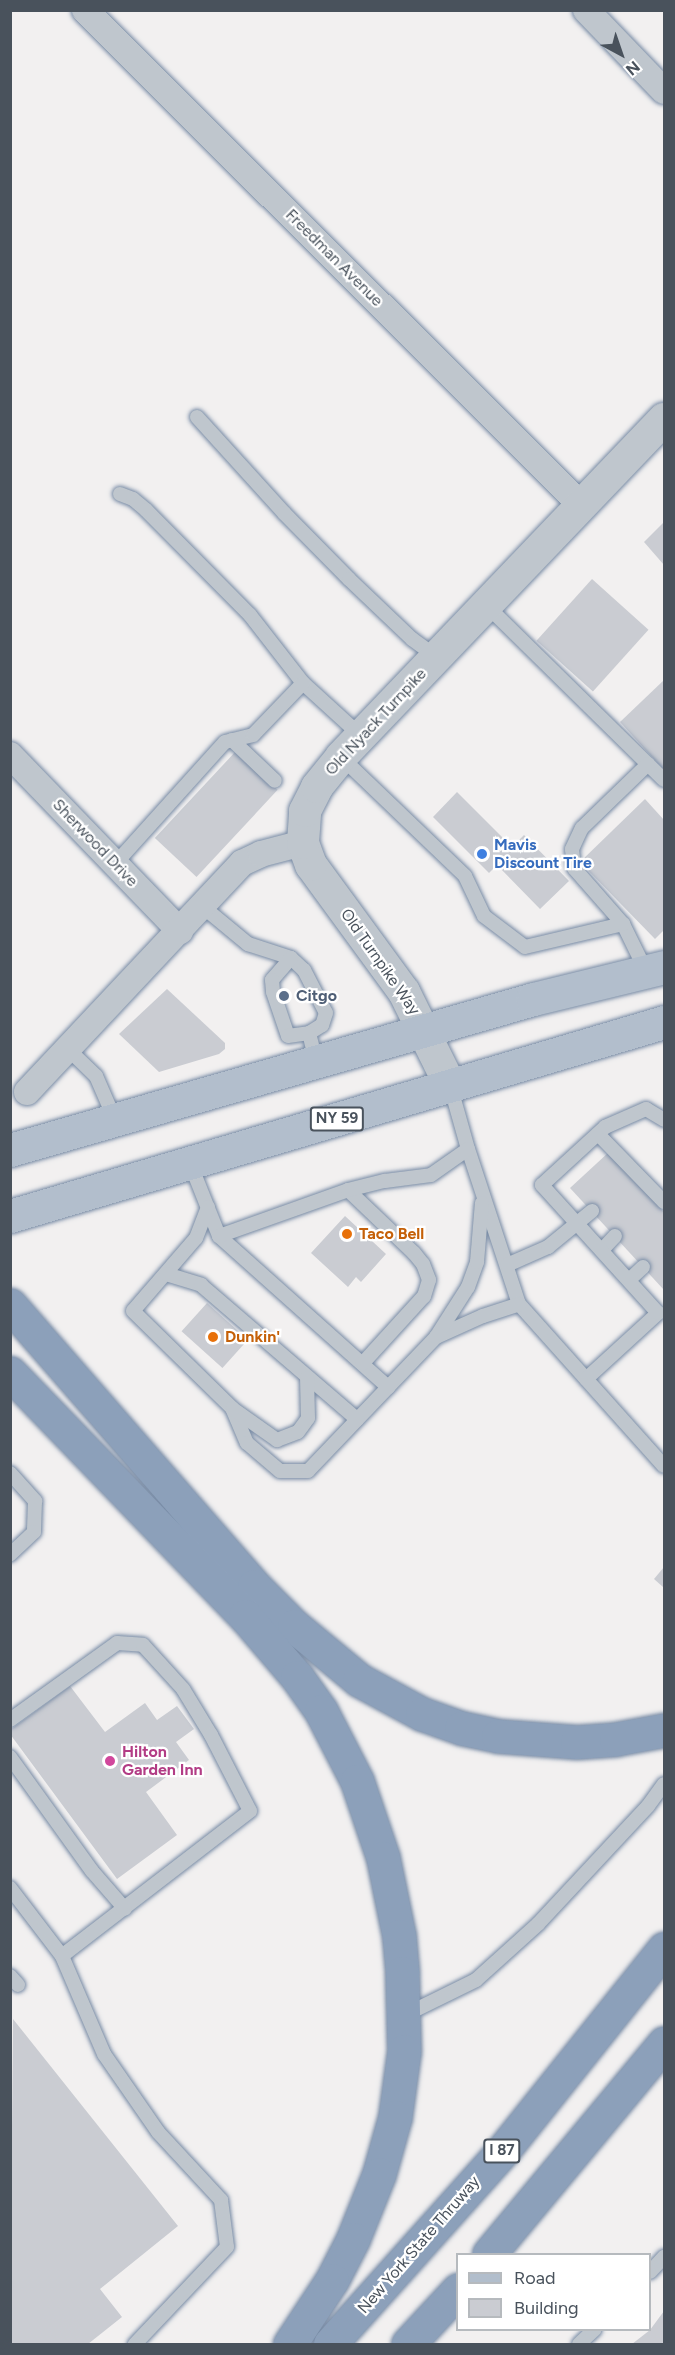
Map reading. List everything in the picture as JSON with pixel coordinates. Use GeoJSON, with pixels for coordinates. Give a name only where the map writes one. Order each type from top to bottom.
{"type":"FeatureCollection","features":[{"type":"Feature","properties":{"kind":"highway"},"geometry":{"type":"LineString","coordinates":[[10,1305],[254,1586],[294,1626],[359,1680],[422,1714],[461,1728],[498,1736],[577,1742],[616,1739],[664,1730]]}},
{"type":"Feature","properties":{"kind":"highway"},"geometry":{"type":"LineString","coordinates":[[10,1373],[245,1616],[297,1677],[321,1711],[357,1781],[383,1858],[399,1936],[404,2051],[399,2094],[390,2136],[376,2182],[343,2260],[290,2344]]}},
{"type":"Feature","properties":{"kind":"highway","name":"New York State Thruway"},"geometry":{"type":"LineString","coordinates":[[330,2344],[505,2148],[664,1948]]}},
{"type":"Feature","properties":{"kind":"highway"},"geometry":{"type":"LineString","coordinates":[[491,2252],[664,2043]]}},
{"type":"Feature","properties":{"kind":"highway"},"geometry":{"type":"LineString","coordinates":[[491,2252],[664,2080]]}},
{"type":"Feature","properties":{"kind":"highway"},"geometry":{"type":"LineString","coordinates":[[408,2344],[456,2292]]}},
{"type":"Feature","properties":{"kind":"main road"},"geometry":{"type":"LineString","coordinates":[[10,1150],[115,1120],[313,1047],[424,1030],[655,969]]}},
{"type":"Feature","properties":{"kind":"main road","name":"NY 59"},"geometry":{"type":"LineString","coordinates":[[10,1216],[664,1022]]}},
{"type":"Feature","properties":{"kind":"street","name":"Freedman Avenue"},"geometry":{"type":"LineString","coordinates":[[85,10],[582,506]]}},
{"type":"Feature","properties":{"kind":"street"},"geometry":{"type":"LineString","coordinates":[[586,10],[664,91]]}},
{"type":"Feature","properties":{"kind":"street","name":"Old Nyack Turnpike"},"geometry":{"type":"LineString","coordinates":[[303,843],[305,811],[317,787],[351,747],[664,419]]}},
{"type":"Feature","properties":{"kind":"street","name":"Sherwood Drive"},"geometry":{"type":"LineString","coordinates":[[10,754],[180,931]]}},
{"type":"Feature","properties":{"kind":"street"},"geometry":{"type":"LineString","coordinates":[[19,1091],[68,1049],[235,870],[250,858],[303,843]]}},
{"type":"Feature","properties":{"kind":"street","name":"Old Turnpike Way"},"geometry":{"type":"LineString","coordinates":[[303,843],[317,874],[404,992],[450,1085]]}},
{"type":"Feature","properties":{"kind":"lane"},"geometry":{"type":"LineString","coordinates":[[197,417],[284,513],[349,579],[412,639],[438,657]]}},
{"type":"Feature","properties":{"kind":"lane"},"geometry":{"type":"LineString","coordinates":[[120,494],[133,499],[146,510],[250,615],[351,747],[465,876],[484,916],[525,947],[623,924]]}},
{"type":"Feature","properties":{"kind":"lane"},"geometry":{"type":"LineString","coordinates":[[487,606],[664,780]]}},
{"type":"Feature","properties":{"kind":"lane"},"geometry":{"type":"LineString","coordinates":[[115,864],[225,742],[253,735],[303,683]]}},
{"type":"Feature","properties":{"kind":"lane"},"geometry":{"type":"LineString","coordinates":[[232,740],[275,781]]}},
{"type":"Feature","properties":{"kind":"lane"},"geometry":{"type":"LineString","coordinates":[[648,764],[582,828],[572,849],[574,868],[623,924],[655,969]]}},
{"type":"Feature","properties":{"kind":"lane"},"geometry":{"type":"LineString","coordinates":[[202,906],[248,944],[291,958],[304,970],[326,1013],[313,1047],[288,1036],[273,992],[272,980],[291,958]]}},
{"type":"Feature","properties":{"kind":"lane"},"geometry":{"type":"LineString","coordinates":[[68,1049],[96,1076],[115,1120]]}},
{"type":"Feature","properties":{"kind":"lane"},"geometry":{"type":"LineString","coordinates":[[450,1085],[468,1149],[519,1304],[664,1466]]}},
{"type":"Feature","properties":{"kind":"lane"},"geometry":{"type":"LineString","coordinates":[[586,1379],[661,1310],[629,1280],[542,1185],[605,1127],[646,1109],[663,1117]]}},
{"type":"Feature","properties":{"kind":"lane"},"geometry":{"type":"LineString","coordinates":[[598,1134],[659,1200]]}},
{"type":"Feature","properties":{"kind":"lane"},"geometry":{"type":"LineString","coordinates":[[219,1236],[348,1190],[385,1181],[431,1176],[468,1149]]}},
{"type":"Feature","properties":{"kind":"lane"},"geometry":{"type":"LineString","coordinates":[[190,1163],[219,1236],[388,1387]]}},
{"type":"Feature","properties":{"kind":"lane"},"geometry":{"type":"LineString","coordinates":[[348,1190],[414,1253],[423,1264],[429,1280],[424,1296],[363,1363]]}},
{"type":"Feature","properties":{"kind":"lane"},"geometry":{"type":"LineString","coordinates":[[232,1408],[247,1443],[280,1471],[308,1471],[436,1337],[468,1287],[477,1262],[483,1195]]}},
{"type":"Feature","properties":{"kind":"lane"},"geometry":{"type":"LineString","coordinates":[[208,1207],[195,1238],[133,1311],[232,1408],[277,1440],[298,1432],[308,1418],[307,1378]]}},
{"type":"Feature","properties":{"kind":"lane"},"geometry":{"type":"LineString","coordinates":[[507,1266],[548,1247],[592,1211]]}},
{"type":"Feature","properties":{"kind":"lane"},"geometry":{"type":"LineString","coordinates":[[602,1250],[615,1236]]}},
{"type":"Feature","properties":{"kind":"lane"},"geometry":{"type":"LineString","coordinates":[[629,1280],[643,1267]]}},
{"type":"Feature","properties":{"kind":"lane"},"geometry":{"type":"LineString","coordinates":[[166,1274],[201,1285],[357,1419]]}},
{"type":"Feature","properties":{"kind":"lane"},"geometry":{"type":"LineString","coordinates":[[436,1337],[483,1316],[519,1304]]}},
{"type":"Feature","properties":{"kind":"lane"},"geometry":{"type":"LineString","coordinates":[[10,1473],[35,1501],[34,1532],[10,1554]]}},
{"type":"Feature","properties":{"kind":"lane"},"geometry":{"type":"LineString","coordinates":[[10,1720],[117,1643],[142,1646],[183,1689],[211,1735],[250,1811],[125,1910],[62,1956]]}},
{"type":"Feature","properties":{"kind":"lane"},"geometry":{"type":"LineString","coordinates":[[10,1757],[92,1872],[125,1910]]}},
{"type":"Feature","properties":{"kind":"lane"},"geometry":{"type":"LineString","coordinates":[[403,2016],[476,1980],[538,1924],[648,1806],[664,1784]]}},
{"type":"Feature","properties":{"kind":"lane"},"geometry":{"type":"LineString","coordinates":[[10,1888],[62,1956],[104,2054],[158,2132],[221,2200],[227,2247],[135,2344]]}},
{"type":"Feature","properties":{"kind":"lane"},"geometry":{"type":"LineString","coordinates":[[651,2271],[664,2257]]}},
{"type":"Feature","properties":{"kind":"lane"},"geometry":{"type":"LineString","coordinates":[[579,2344],[593,2331]]}},
{"type":"Feature","properties":{"kind":"building"},"geometry":{"type":"Polygon","coordinates":[[[664,522],[664,565],[644,542],[664,522]]]}},
{"type":"Feature","properties":{"kind":"building"},"geometry":{"type":"Polygon","coordinates":[[[592,579],[648,630],[593,692],[536,641],[592,579]]]}},
{"type":"Feature","properties":{"kind":"building"},"geometry":{"type":"Polygon","coordinates":[[[664,680],[664,770],[620,722],[664,680]]]}},
{"type":"Feature","properties":{"kind":"building"},"geometry":{"type":"Polygon","coordinates":[[[236,751],[278,790],[197,877],[155,838],[236,751]]]}},
{"type":"Feature","properties":{"kind":"building"},"geometry":{"type":"Polygon","coordinates":[[[457,792],[512,847],[524,835],[569,881],[540,909],[497,865],[489,873],[433,817],[457,792]]]}},
{"type":"Feature","properties":{"kind":"building"},"geometry":{"type":"Polygon","coordinates":[[[645,799],[664,820],[664,930],[655,939],[580,862],[645,799]]]}},
{"type":"Feature","properties":{"kind":"building"},"geometry":{"type":"Polygon","coordinates":[[[167,989],[225,1043],[225,1049],[219,1054],[159,1072],[119,1034],[167,989]]]}},
{"type":"Feature","properties":{"kind":"building"},"geometry":{"type":"Polygon","coordinates":[[[609,1152],[664,1212],[664,1290],[570,1188],[609,1152]]]}},
{"type":"Feature","properties":{"kind":"building","name":"Taco Bell"},"geometry":{"type":"Polygon","coordinates":[[[345,1216],[386,1254],[361,1282],[356,1277],[348,1287],[311,1253],[345,1216]]]}},
{"type":"Feature","properties":{"kind":"building"},"geometry":{"type":"Polygon","coordinates":[[[207,1303],[248,1340],[222,1368],[182,1331],[207,1303]]]}},
{"type":"Feature","properties":{"kind":"building"},"geometry":{"type":"Polygon","coordinates":[[[664,1567],[664,1586],[663,1587],[654,1579],[664,1567]]]}},
{"type":"Feature","properties":{"kind":"building"},"geometry":{"type":"Polygon","coordinates":[[[70,1686],[105,1732],[145,1703],[157,1720],[177,1706],[194,1729],[176,1742],[189,1760],[146,1792],[177,1835],[117,1879],[10,1734],[10,1730],[70,1686]]]}},
{"type":"Feature","properties":{"kind":"building"},"geometry":{"type":"Polygon","coordinates":[[[13,2019],[178,2226],[100,2289],[122,2317],[88,2344],[10,2344],[13,2019]]]}},
{"type":"Feature","properties":{"kind":"building"},"geometry":{"type":"Polygon","coordinates":[[[664,2311],[664,2344],[632,2344],[651,2331],[664,2311]]]}},
{"type":"Feature","properties":{"kind":"place","name":"Mavis Discount Tire"},"geometry":{"type":"Point","coordinates":[482,854]}},
{"type":"Feature","properties":{"kind":"place","name":"Citgo"},"geometry":{"type":"Point","coordinates":[284,996]}},
{"type":"Feature","properties":{"kind":"place","name":"Taco Bell"},"geometry":{"type":"Point","coordinates":[347,1234]}},
{"type":"Feature","properties":{"kind":"place","name":"Dunkin'"},"geometry":{"type":"Point","coordinates":[213,1337]}},
{"type":"Feature","properties":{"kind":"place","name":"Hilton Garden Inn"},"geometry":{"type":"Point","coordinates":[110,1761]}}]}
